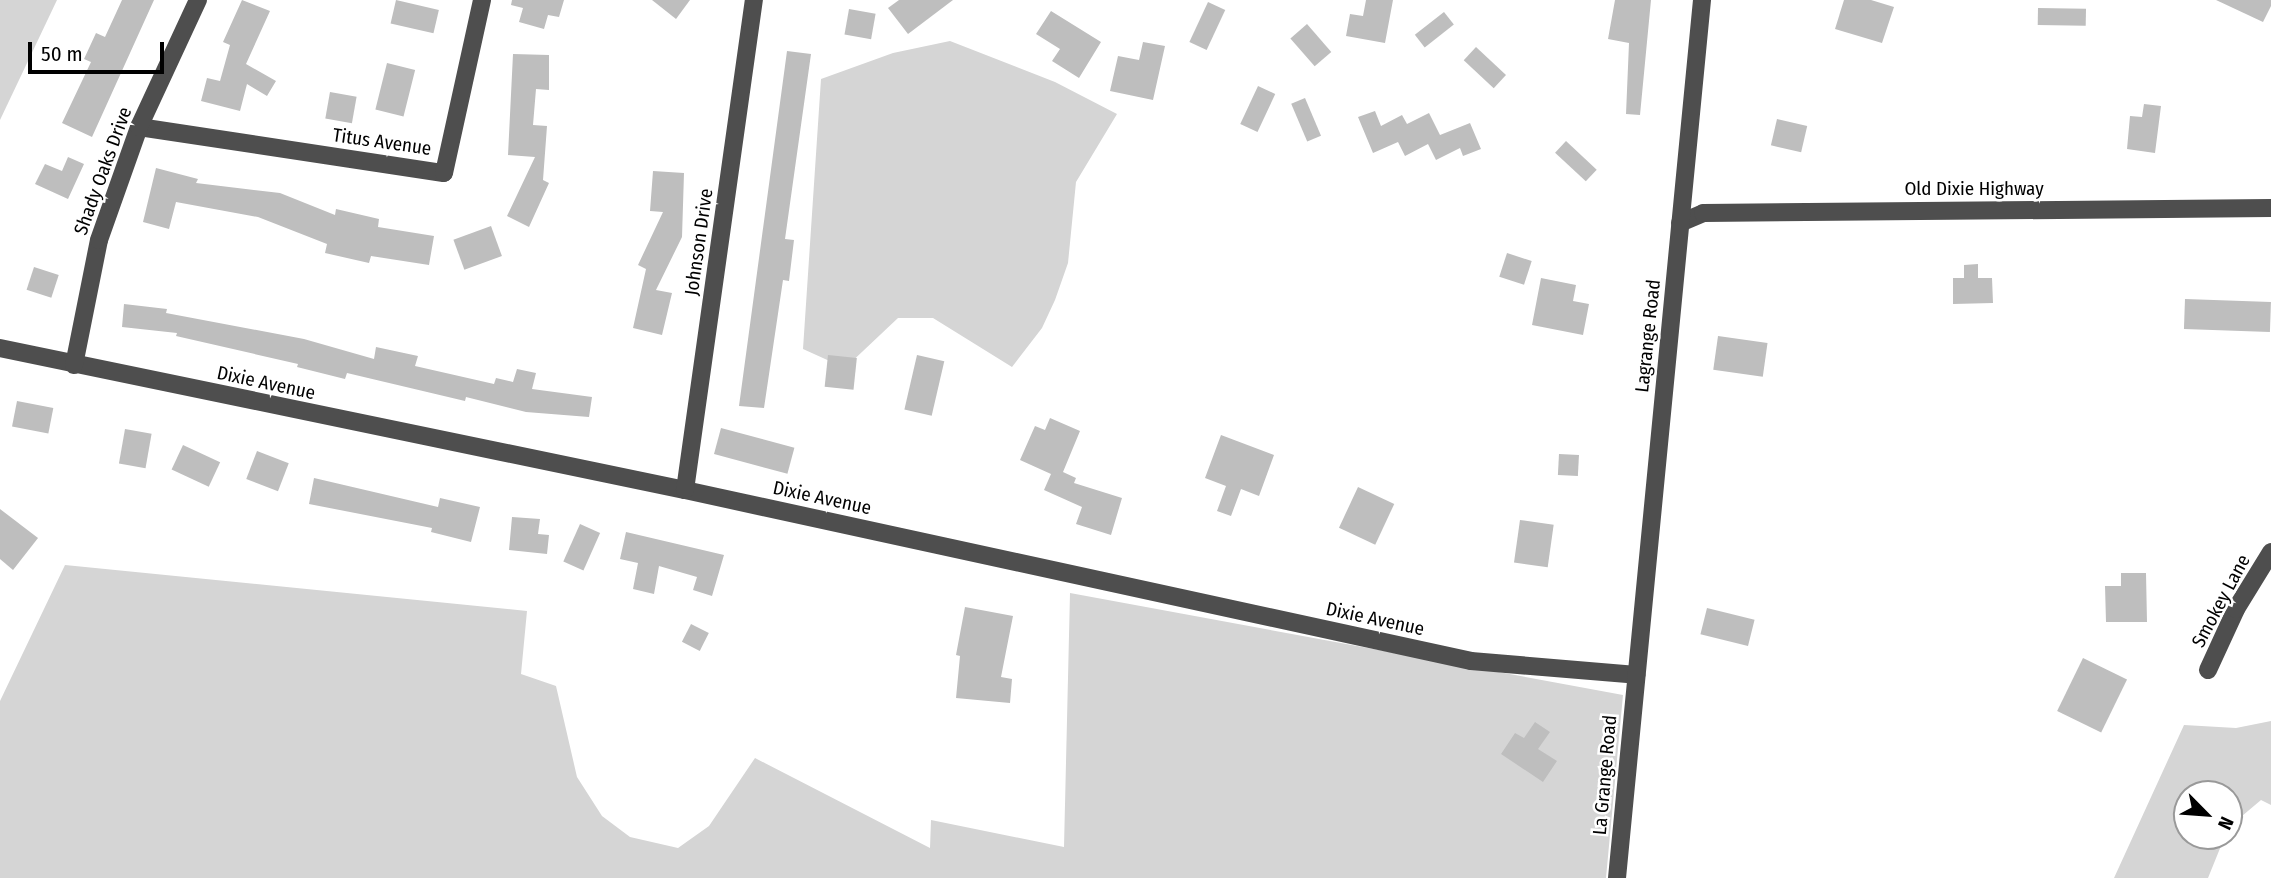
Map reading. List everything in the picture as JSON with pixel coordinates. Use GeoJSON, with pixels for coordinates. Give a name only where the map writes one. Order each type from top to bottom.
{"type":"FeatureCollection","features":[{"type":"Feature","properties":{"kind":"street","name":"Shady Oaks Drive"},"geometry":{"type":"LineString","coordinates":[[74,365],[99,240],[139,127],[198,0]]}},
{"type":"Feature","properties":{"kind":"street","name":"Titus Avenue"},"geometry":{"type":"LineString","coordinates":[[139,127],[444,173],[482,0]]}},
{"type":"Feature","properties":{"kind":"street","name":"Johnson Drive"},"geometry":{"type":"LineString","coordinates":[[685,489],[754,0]]}},
{"type":"Feature","properties":{"kind":"street","name":"Lagrange Road"},"geometry":{"type":"LineString","coordinates":[[1636,675],[1702,0]]}},
{"type":"Feature","properties":{"kind":"street","name":"Old Dixie Highway"},"geometry":{"type":"LineString","coordinates":[[1680,223],[1717,213],[2271,208]]}},
{"type":"Feature","properties":{"kind":"street","name":"Dixie Avenue"},"geometry":{"type":"LineString","coordinates":[[0,348],[685,489],[1472,661],[1636,675]]}},
{"type":"Feature","properties":{"kind":"street","name":"Smokey Lane"},"geometry":{"type":"LineString","coordinates":[[2208,670],[2236,609],[2271,552]]}},
{"type":"Feature","properties":{"kind":"street","name":"La Grange Road"},"geometry":{"type":"LineString","coordinates":[[1617,878],[1636,675]]}},
{"type":"Feature","properties":{"kind":"shaded area"},"geometry":{"type":"Polygon","coordinates":[[[0,0],[57,0],[0,120],[0,0]]]}},
{"type":"Feature","properties":{"kind":"shaded area"},"geometry":{"type":"Polygon","coordinates":[[[950,41],[1055,82],[1117,114],[1076,182],[1068,263],[1055,300],[1042,328],[1012,367],[933,318],[898,318],[845,368],[803,349],[821,79],[893,53],[950,41]]]}},
{"type":"Feature","properties":{"kind":"shaded area"},"geometry":{"type":"Polygon","coordinates":[[[65,565],[527,611],[521,674],[556,686],[577,777],[602,816],[630,837],[678,848],[709,826],[755,758],[930,848],[931,820],[1064,847],[1070,593],[1623,695],[1606,878],[0,878],[0,701],[65,565]]]}},
{"type":"Feature","properties":{"kind":"shaded area"},"geometry":{"type":"Polygon","coordinates":[[[2271,721],[2271,805],[2261,800],[2243,815],[2243,780],[2173,780],[2173,850],[2219,850],[2208,878],[2114,878],[2184,725],[2236,728],[2271,721]]]}},
{"type":"Feature","properties":{"kind":"building"},"geometry":{"type":"Polygon","coordinates":[[[122,0],[154,0],[92,137],[62,123],[91,62],[84,59],[96,33],[105,37],[122,0]]]}},
{"type":"Feature","properties":{"kind":"building"},"geometry":{"type":"Polygon","coordinates":[[[242,0],[270,11],[246,64],[276,81],[267,96],[247,84],[240,111],[201,101],[207,78],[220,81],[230,45],[223,42],[242,0]]]}},
{"type":"Feature","properties":{"kind":"building"},"geometry":{"type":"Polygon","coordinates":[[[396,0],[439,10],[433,33],[391,23],[396,0]]]}},
{"type":"Feature","properties":{"kind":"building"},"geometry":{"type":"Polygon","coordinates":[[[512,0],[564,0],[559,17],[548,15],[544,29],[519,22],[523,8],[511,5],[512,0]]]}},
{"type":"Feature","properties":{"kind":"building"},"geometry":{"type":"Polygon","coordinates":[[[652,0],[690,0],[676,19],[652,0]]]}},
{"type":"Feature","properties":{"kind":"building"},"geometry":{"type":"Polygon","coordinates":[[[899,0],[953,0],[908,34],[888,8],[899,0]]]}},
{"type":"Feature","properties":{"kind":"building"},"geometry":{"type":"Polygon","coordinates":[[[1366,0],[1393,0],[1385,43],[1346,36],[1350,14],[1363,16],[1366,0]]]}},
{"type":"Feature","properties":{"kind":"building"},"geometry":{"type":"Polygon","coordinates":[[[1615,0],[1651,0],[1640,115],[1626,114],[1629,43],[1608,39],[1615,0]]]}},
{"type":"Feature","properties":{"kind":"building"},"geometry":{"type":"Polygon","coordinates":[[[1844,0],[1871,0],[1894,7],[1882,43],[1835,29],[1844,0]]]}},
{"type":"Feature","properties":{"kind":"building"},"geometry":{"type":"Polygon","coordinates":[[[2216,0],[2271,0],[2271,6],[2263,22],[2216,0]]]}},
{"type":"Feature","properties":{"kind":"building"},"geometry":{"type":"Polygon","coordinates":[[[1208,2],[1225,10],[1207,50],[1189,42],[1208,2]]]}},
{"type":"Feature","properties":{"kind":"building"},"geometry":{"type":"Polygon","coordinates":[[[2038,8],[2086,9],[2086,26],[2038,25],[2038,8]]]}},
{"type":"Feature","properties":{"kind":"building"},"geometry":{"type":"Polygon","coordinates":[[[849,9],[876,14],[871,39],[844,35],[849,9]]]}},
{"type":"Feature","properties":{"kind":"building"},"geometry":{"type":"Polygon","coordinates":[[[1051,11],[1101,42],[1079,78],[1052,61],[1060,49],[1036,34],[1051,11]]]}},
{"type":"Feature","properties":{"kind":"building"},"geometry":{"type":"Polygon","coordinates":[[[1444,12],[1454,25],[1425,47],[1415,35],[1444,12]]]}},
{"type":"Feature","properties":{"kind":"building"},"geometry":{"type":"Polygon","coordinates":[[[1307,24],[1331,52],[1315,66],[1290,38],[1307,24]]]}},
{"type":"Feature","properties":{"kind":"building"},"geometry":{"type":"Polygon","coordinates":[[[1143,42],[1165,46],[1153,100],[1110,91],[1118,56],[1139,60],[1143,42]]]}},
{"type":"Feature","properties":{"kind":"building"},"geometry":{"type":"Polygon","coordinates":[[[1476,47],[1506,75],[1494,88],[1464,60],[1476,47]]]}},
{"type":"Feature","properties":{"kind":"building"},"geometry":{"type":"Polygon","coordinates":[[[787,51],[811,54],[785,239],[794,240],[789,281],[783,280],[764,408],[739,406],[787,51]]]}},
{"type":"Feature","properties":{"kind":"building"},"geometry":{"type":"Polygon","coordinates":[[[513,54],[549,55],[549,90],[536,89],[533,125],[547,126],[543,180],[549,183],[529,227],[507,216],[535,157],[508,155],[513,54]]]}},
{"type":"Feature","properties":{"kind":"building"},"geometry":{"type":"Polygon","coordinates":[[[387,63],[415,70],[404,117],[375,110],[387,63]]]}},
{"type":"Feature","properties":{"kind":"building"},"geometry":{"type":"Polygon","coordinates":[[[1258,86],[1275,94],[1257,132],[1240,124],[1258,86]]]}},
{"type":"Feature","properties":{"kind":"building"},"geometry":{"type":"Polygon","coordinates":[[[330,92],[357,97],[352,123],[325,119],[330,92]]]}},
{"type":"Feature","properties":{"kind":"building"},"geometry":{"type":"Polygon","coordinates":[[[1305,98],[1321,136],[1307,142],[1291,104],[1305,98]]]}},
{"type":"Feature","properties":{"kind":"building"},"geometry":{"type":"Polygon","coordinates":[[[2144,104],[2161,106],[2155,153],[2127,149],[2130,116],[2142,117],[2144,104]]]}},
{"type":"Feature","properties":{"kind":"building"},"geometry":{"type":"Polygon","coordinates":[[[1375,111],[1381,126],[1402,115],[1407,124],[1429,113],[1440,135],[1470,123],[1481,149],[1463,156],[1460,148],[1436,160],[1428,144],[1405,156],[1398,142],[1373,153],[1358,117],[1375,111]]]}},
{"type":"Feature","properties":{"kind":"building"},"geometry":{"type":"Polygon","coordinates":[[[1777,119],[1807,126],[1801,152],[1771,145],[1777,119]]]}},
{"type":"Feature","properties":{"kind":"building"},"geometry":{"type":"Polygon","coordinates":[[[1566,141],[1597,170],[1586,181],[1555,153],[1566,141]]]}},
{"type":"Feature","properties":{"kind":"building"},"geometry":{"type":"Polygon","coordinates":[[[68,157],[84,164],[68,199],[35,184],[45,164],[62,171],[68,157]]]}},
{"type":"Feature","properties":{"kind":"building"},"geometry":{"type":"Polygon","coordinates":[[[156,168],[198,179],[196,183],[280,193],[335,215],[336,209],[379,219],[378,227],[434,236],[429,265],[371,256],[369,263],[325,253],[327,244],[258,217],[176,202],[169,229],[143,222],[156,168]]]}},
{"type":"Feature","properties":{"kind":"building"},"geometry":{"type":"Polygon","coordinates":[[[653,171],[684,173],[682,237],[656,290],[672,293],[662,335],[633,328],[646,269],[638,265],[663,212],[650,211],[653,171]]]}},
{"type":"Feature","properties":{"kind":"building"},"geometry":{"type":"Polygon","coordinates":[[[491,226],[502,256],[464,270],[453,240],[491,226]]]}},
{"type":"Feature","properties":{"kind":"building"},"geometry":{"type":"Polygon","coordinates":[[[1507,253],[1532,261],[1524,285],[1499,277],[1507,253]]]}},
{"type":"Feature","properties":{"kind":"building"},"geometry":{"type":"Polygon","coordinates":[[[1978,264],[1978,278],[1992,278],[1993,303],[1953,304],[1953,278],[1964,278],[1964,265],[1978,264]]]}},
{"type":"Feature","properties":{"kind":"building"},"geometry":{"type":"Polygon","coordinates":[[[34,267],[59,275],[51,298],[27,290],[34,267]]]}},
{"type":"Feature","properties":{"kind":"building"},"geometry":{"type":"Polygon","coordinates":[[[1541,278],[1576,285],[1573,301],[1589,304],[1583,335],[1532,325],[1541,278]]]}},
{"type":"Feature","properties":{"kind":"building"},"geometry":{"type":"Polygon","coordinates":[[[2185,299],[2271,302],[2270,332],[2184,329],[2185,299]]]}},
{"type":"Feature","properties":{"kind":"building"},"geometry":{"type":"Polygon","coordinates":[[[124,304],[167,309],[166,313],[304,339],[374,359],[376,347],[418,356],[415,366],[494,384],[496,378],[513,382],[517,369],[536,373],[532,389],[592,397],[589,417],[526,412],[466,397],[465,401],[347,373],[345,379],[297,367],[298,364],[176,336],[177,333],[122,327],[124,304]]]}},
{"type":"Feature","properties":{"kind":"building"},"geometry":{"type":"Polygon","coordinates":[[[1718,336],[1768,343],[1763,377],[1713,370],[1718,336]]]}},
{"type":"Feature","properties":{"kind":"building"},"geometry":{"type":"Polygon","coordinates":[[[828,355],[857,358],[853,390],[825,387],[828,355]]]}},
{"type":"Feature","properties":{"kind":"building"},"geometry":{"type":"Polygon","coordinates":[[[917,355],[944,361],[932,416],[904,410],[917,355]]]}},
{"type":"Feature","properties":{"kind":"building"},"geometry":{"type":"Polygon","coordinates":[[[17,401],[53,408],[48,434],[12,427],[17,401]]]}},
{"type":"Feature","properties":{"kind":"building"},"geometry":{"type":"Polygon","coordinates":[[[1050,418],[1080,431],[1063,472],[1076,478],[1074,483],[1122,498],[1111,535],[1076,524],[1082,507],[1044,490],[1051,474],[1020,460],[1035,426],[1045,430],[1050,418]]]}},
{"type":"Feature","properties":{"kind":"building"},"geometry":{"type":"Polygon","coordinates":[[[721,428],[794,448],[787,474],[714,454],[721,428]]]}},
{"type":"Feature","properties":{"kind":"building"},"geometry":{"type":"Polygon","coordinates":[[[125,429],[152,434],[146,468],[119,463],[125,429]]]}},
{"type":"Feature","properties":{"kind":"building"},"geometry":{"type":"Polygon","coordinates":[[[1221,435],[1274,455],[1259,496],[1241,489],[1231,516],[1217,511],[1226,486],[1205,478],[1221,435]]]}},
{"type":"Feature","properties":{"kind":"building"},"geometry":{"type":"Polygon","coordinates":[[[183,445],[220,462],[209,487],[172,469],[183,445]]]}},
{"type":"Feature","properties":{"kind":"building"},"geometry":{"type":"Polygon","coordinates":[[[257,451],[289,463],[278,491],[246,479],[257,451]]]}},
{"type":"Feature","properties":{"kind":"building"},"geometry":{"type":"Polygon","coordinates":[[[1559,454],[1579,455],[1578,476],[1558,475],[1559,454]]]}},
{"type":"Feature","properties":{"kind":"building"},"geometry":{"type":"Polygon","coordinates":[[[314,478],[438,507],[440,498],[480,507],[471,542],[431,532],[432,528],[309,504],[314,478]]]}},
{"type":"Feature","properties":{"kind":"building"},"geometry":{"type":"Polygon","coordinates":[[[1358,487],[1394,504],[1375,545],[1339,528],[1358,487]]]}},
{"type":"Feature","properties":{"kind":"building"},"geometry":{"type":"Polygon","coordinates":[[[0,509],[38,538],[13,570],[0,559],[0,509]]]}},
{"type":"Feature","properties":{"kind":"building"},"geometry":{"type":"Polygon","coordinates":[[[512,517],[540,519],[538,534],[549,535],[547,554],[509,550],[512,517]]]}},
{"type":"Feature","properties":{"kind":"building"},"geometry":{"type":"Polygon","coordinates":[[[1520,520],[1554,525],[1548,567],[1514,563],[1520,520]]]}},
{"type":"Feature","properties":{"kind":"building"},"geometry":{"type":"Polygon","coordinates":[[[580,524],[600,533],[583,570],[563,561],[580,524]]]}},
{"type":"Feature","properties":{"kind":"building"},"geometry":{"type":"Polygon","coordinates":[[[626,532],[724,555],[712,596],[693,590],[697,577],[659,566],[654,594],[633,589],[638,563],[620,559],[626,532]]]}},
{"type":"Feature","properties":{"kind":"building"},"geometry":{"type":"Polygon","coordinates":[[[2121,573],[2146,573],[2147,622],[2106,622],[2105,586],[2121,586],[2121,573]]]}},
{"type":"Feature","properties":{"kind":"building"},"geometry":{"type":"Polygon","coordinates":[[[965,607],[1013,616],[1001,677],[1012,679],[1010,703],[956,698],[960,656],[956,655],[965,607]]]}},
{"type":"Feature","properties":{"kind":"building"},"geometry":{"type":"Polygon","coordinates":[[[1707,608],[1755,620],[1748,646],[1700,634],[1707,608]]]}},
{"type":"Feature","properties":{"kind":"building"},"geometry":{"type":"Polygon","coordinates":[[[691,624],[709,633],[700,651],[682,642],[691,624]]]}},
{"type":"Feature","properties":{"kind":"building"},"geometry":{"type":"Polygon","coordinates":[[[2083,658],[2127,679],[2101,733],[2057,711],[2083,658]]]}},
{"type":"Feature","properties":{"kind":"building"},"geometry":{"type":"Polygon","coordinates":[[[1535,722],[1550,732],[1538,749],[1557,761],[1543,782],[1501,754],[1515,733],[1524,738],[1535,722]]]}}]}
